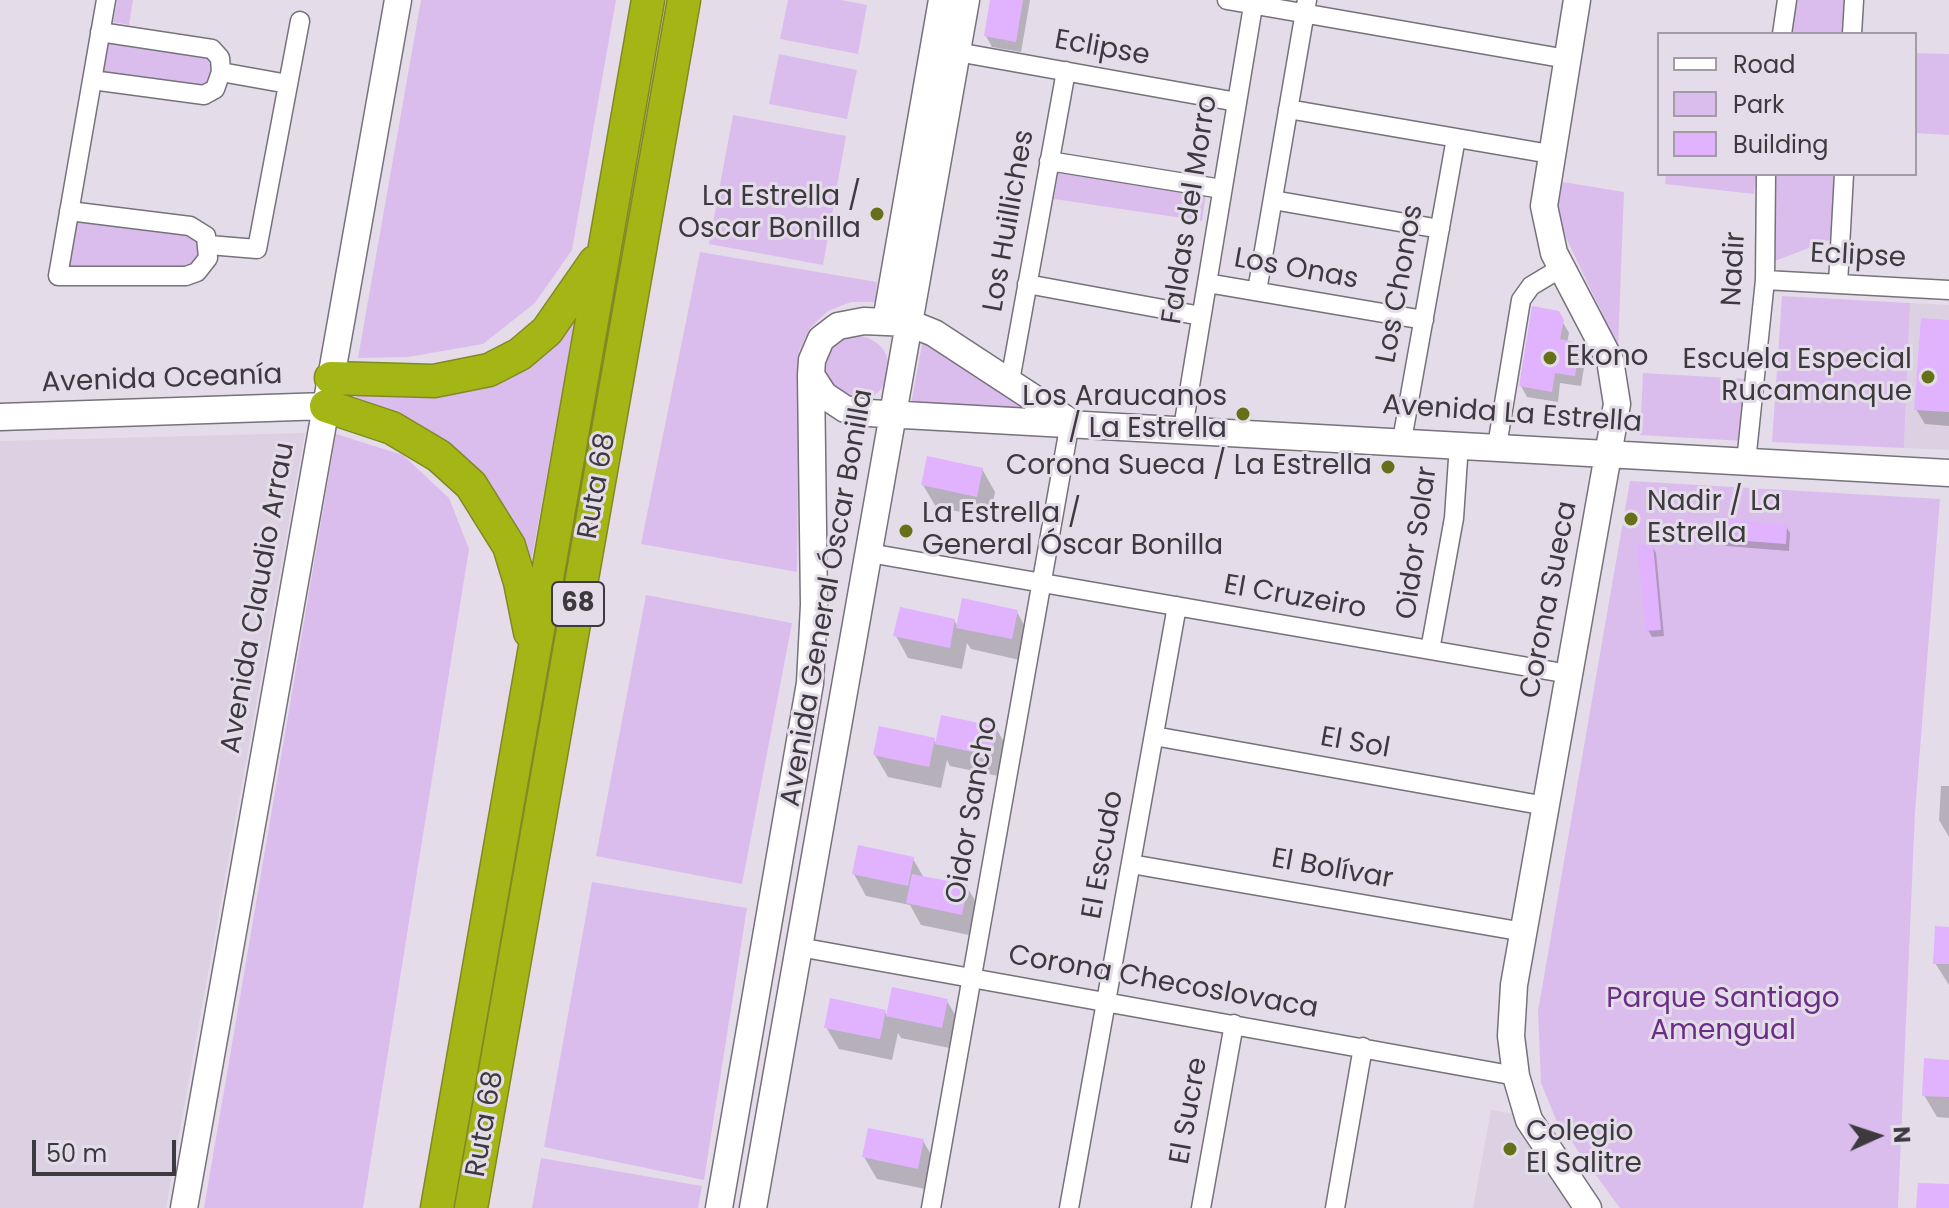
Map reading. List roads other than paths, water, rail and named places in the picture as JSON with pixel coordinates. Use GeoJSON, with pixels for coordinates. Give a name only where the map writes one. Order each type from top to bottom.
{"type":"FeatureCollection","features":[{"type":"Feature","properties":{"kind":"highway","name":"Ruta 68"},"geometry":{"type":"LineString","coordinates":[[437,1208],[648,0]]}},
{"type":"Feature","properties":{"kind":"highway","name":"Ruta 68"},"geometry":{"type":"LineString","coordinates":[[471,1208],[684,0]]}},
{"type":"Feature","properties":{"kind":"highway"},"geometry":{"type":"LineString","coordinates":[[328,392],[469,375],[507,361],[532,346],[576,293],[605,241]]}},
{"type":"Feature","properties":{"kind":"highway"},"geometry":{"type":"LineString","coordinates":[[328,392],[439,456],[471,485],[496,522],[514,561],[526,603],[533,661]]}},
{"type":"Feature","properties":{"kind":"main road","name":"Avenida Claudio Arrau"},"geometry":{"type":"LineString","coordinates":[[184,1208],[398,0]]}},
{"type":"Feature","properties":{"kind":"main road","name":"Avenida General Óscar Bonilla"},"geometry":{"type":"LineString","coordinates":[[753,1208],[893,415],[898,322],[942,0]]}},
{"type":"Feature","properties":{"kind":"main road","name":"Avenida General Óscar Bonilla"},"geometry":{"type":"LineString","coordinates":[[898,322],[966,0]]}},
{"type":"Feature","properties":{"kind":"main road","name":"Corona Sueca"},"geometry":{"type":"LineString","coordinates":[[1577,0],[1544,206],[1549,237],[1561,268],[1604,345],[1614,372],[1617,404],[1512,1008],[1516,1076],[1537,1136],[1588,1208]]}},
{"type":"Feature","properties":{"kind":"main road"},"geometry":{"type":"LineString","coordinates":[[811,375],[814,353],[826,333],[845,323],[898,322],[934,333],[1070,422]]}},
{"type":"Feature","properties":{"kind":"main road","name":"Avenida General Óscar Bonilla"},"geometry":{"type":"LineString","coordinates":[[719,1208],[810,683],[814,605],[811,375]]}},
{"type":"Feature","properties":{"kind":"main road","name":"Avenida La Estrella"},"geometry":{"type":"LineString","coordinates":[[811,375],[824,395],[836,405],[893,415],[1402,440],[1949,473]]}},
{"type":"Feature","properties":{"kind":"main road","name":"Avenida Oceanía"},"geometry":{"type":"LineString","coordinates":[[0,417],[328,392]]}},
{"type":"Feature","properties":{"kind":"street"},"geometry":{"type":"LineString","coordinates":[[69,211],[177,223],[201,232],[209,245],[204,265],[186,276],[58,276],[69,211],[92,80],[100,32],[106,0]]}},
{"type":"Feature","properties":{"kind":"street"},"geometry":{"type":"LineString","coordinates":[[1227,0],[1306,7],[1567,59]]}},
{"type":"Feature","properties":{"kind":"street"},"geometry":{"type":"LineString","coordinates":[[1782,32],[1787,0]]}},
{"type":"Feature","properties":{"kind":"street"},"geometry":{"type":"LineString","coordinates":[[1852,32],[1854,0]]}},
{"type":"Feature","properties":{"kind":"street","name":"Faldas del Morro"},"geometry":{"type":"LineString","coordinates":[[1183,428],[1253,2]]}},
{"type":"Feature","properties":{"kind":"street"},"geometry":{"type":"LineString","coordinates":[[1257,291],[1306,7]]}},
{"type":"Feature","properties":{"kind":"street"},"geometry":{"type":"LineString","coordinates":[[209,245],[257,249],[300,21]]}},
{"type":"Feature","properties":{"kind":"street"},"geometry":{"type":"LineString","coordinates":[[92,80],[204,95],[215,89],[221,72],[220,58],[212,49],[100,32]]}},
{"type":"Feature","properties":{"kind":"street","name":"Eclipse"},"geometry":{"type":"LineString","coordinates":[[957,52],[1237,102]]}},
{"type":"Feature","properties":{"kind":"street","name":"Los Huilliches"},"geometry":{"type":"LineString","coordinates":[[1010,381],[1066,71]]}},
{"type":"Feature","properties":{"kind":"street"},"geometry":{"type":"LineString","coordinates":[[221,72],[288,84]]}},
{"type":"Feature","properties":{"kind":"street"},"geometry":{"type":"LineString","coordinates":[[1288,109],[1550,154]]}},
{"type":"Feature","properties":{"kind":"street","name":"Los Chonos"},"geometry":{"type":"LineString","coordinates":[[1402,440],[1456,138]]}},
{"type":"Feature","properties":{"kind":"street"},"geometry":{"type":"LineString","coordinates":[[1049,161],[1222,189]]}},
{"type":"Feature","properties":{"kind":"street","name":"Nadir"},"geometry":{"type":"LineString","coordinates":[[1746,462],[1765,280],[1766,176]]}},
{"type":"Feature","properties":{"kind":"street"},"geometry":{"type":"LineString","coordinates":[[1838,284],[1844,176]]}},
{"type":"Feature","properties":{"kind":"street"},"geometry":{"type":"LineString","coordinates":[[1273,200],[1440,229]]}},
{"type":"Feature","properties":{"kind":"street"},"geometry":{"type":"LineString","coordinates":[[1497,446],[1521,300],[1531,286],[1561,268]]}},
{"type":"Feature","properties":{"kind":"street","name":"Eclipse"},"geometry":{"type":"LineString","coordinates":[[1765,280],[1949,290]]}},
{"type":"Feature","properties":{"kind":"street","name":"Los Onas"},"geometry":{"type":"LineString","coordinates":[[1207,283],[1424,320]]}},
{"type":"Feature","properties":{"kind":"street"},"geometry":{"type":"LineString","coordinates":[[1027,284],[1201,316]]}},
{"type":"Feature","properties":{"kind":"street","name":"Oidor Sancho"},"geometry":{"type":"LineString","coordinates":[[931,1208],[1070,422]]}},
{"type":"Feature","properties":{"kind":"street","name":"Oidor Solar"},"geometry":{"type":"LineString","coordinates":[[1430,650],[1454,518],[1459,444]]}},
{"type":"Feature","properties":{"kind":"street","name":"El Cruzeiro"},"geometry":{"type":"LineString","coordinates":[[869,553],[1569,674]]}},
{"type":"Feature","properties":{"kind":"street","name":"El Escudo"},"geometry":{"type":"LineString","coordinates":[[1069,1208],[1177,606]]}},
{"type":"Feature","properties":{"kind":"street","name":"El Sol"},"geometry":{"type":"LineString","coordinates":[[1154,736],[1546,806]]}},
{"type":"Feature","properties":{"kind":"street","name":"El Bolívar"},"geometry":{"type":"LineString","coordinates":[[1131,864],[1524,932]]}},
{"type":"Feature","properties":{"kind":"street","name":"Corona Checoslovaca"},"geometry":{"type":"LineString","coordinates":[[799,947],[1516,1076]]}},
{"type":"Feature","properties":{"kind":"street","name":"El Sucre"},"geometry":{"type":"LineString","coordinates":[[1201,1208],[1234,1024]]}},
{"type":"Feature","properties":{"kind":"street"},"geometry":{"type":"LineString","coordinates":[[1335,1208],[1363,1047]]}},
{"type":"Feature","properties":{"kind":"place","name":"La Estrella / Oscar Bonilla"},"geometry":{"type":"Point","coordinates":[877,214]}},
{"type":"Feature","properties":{"kind":"place","name":"Ekono"},"geometry":{"type":"Point","coordinates":[1550,358]}},
{"type":"Feature","properties":{"kind":"place","name":"Escuela Especial Rucamanque"},"geometry":{"type":"Point","coordinates":[1928,377]}},
{"type":"Feature","properties":{"kind":"place","name":"Los Araucanos / La Estrella"},"geometry":{"type":"Point","coordinates":[1243,414]}},
{"type":"Feature","properties":{"kind":"place","name":"Corona Sueca / La Estrella"},"geometry":{"type":"Point","coordinates":[1388,467]}},
{"type":"Feature","properties":{"kind":"place","name":"Nadir / La Estrella"},"geometry":{"type":"Point","coordinates":[1631,519]}},
{"type":"Feature","properties":{"kind":"place","name":"La Estrella / General Óscar Bonilla"},"geometry":{"type":"Point","coordinates":[906,531]}},
{"type":"Feature","properties":{"kind":"place","name":"Colegio El Salitre"},"geometry":{"type":"Point","coordinates":[1510,1149]}},
{"type":"Feature","properties":{"kind":"park label","name":"Parque Santiago Amengual"},"geometry":{"type":"Point","coordinates":[1723,1016]}}]}
